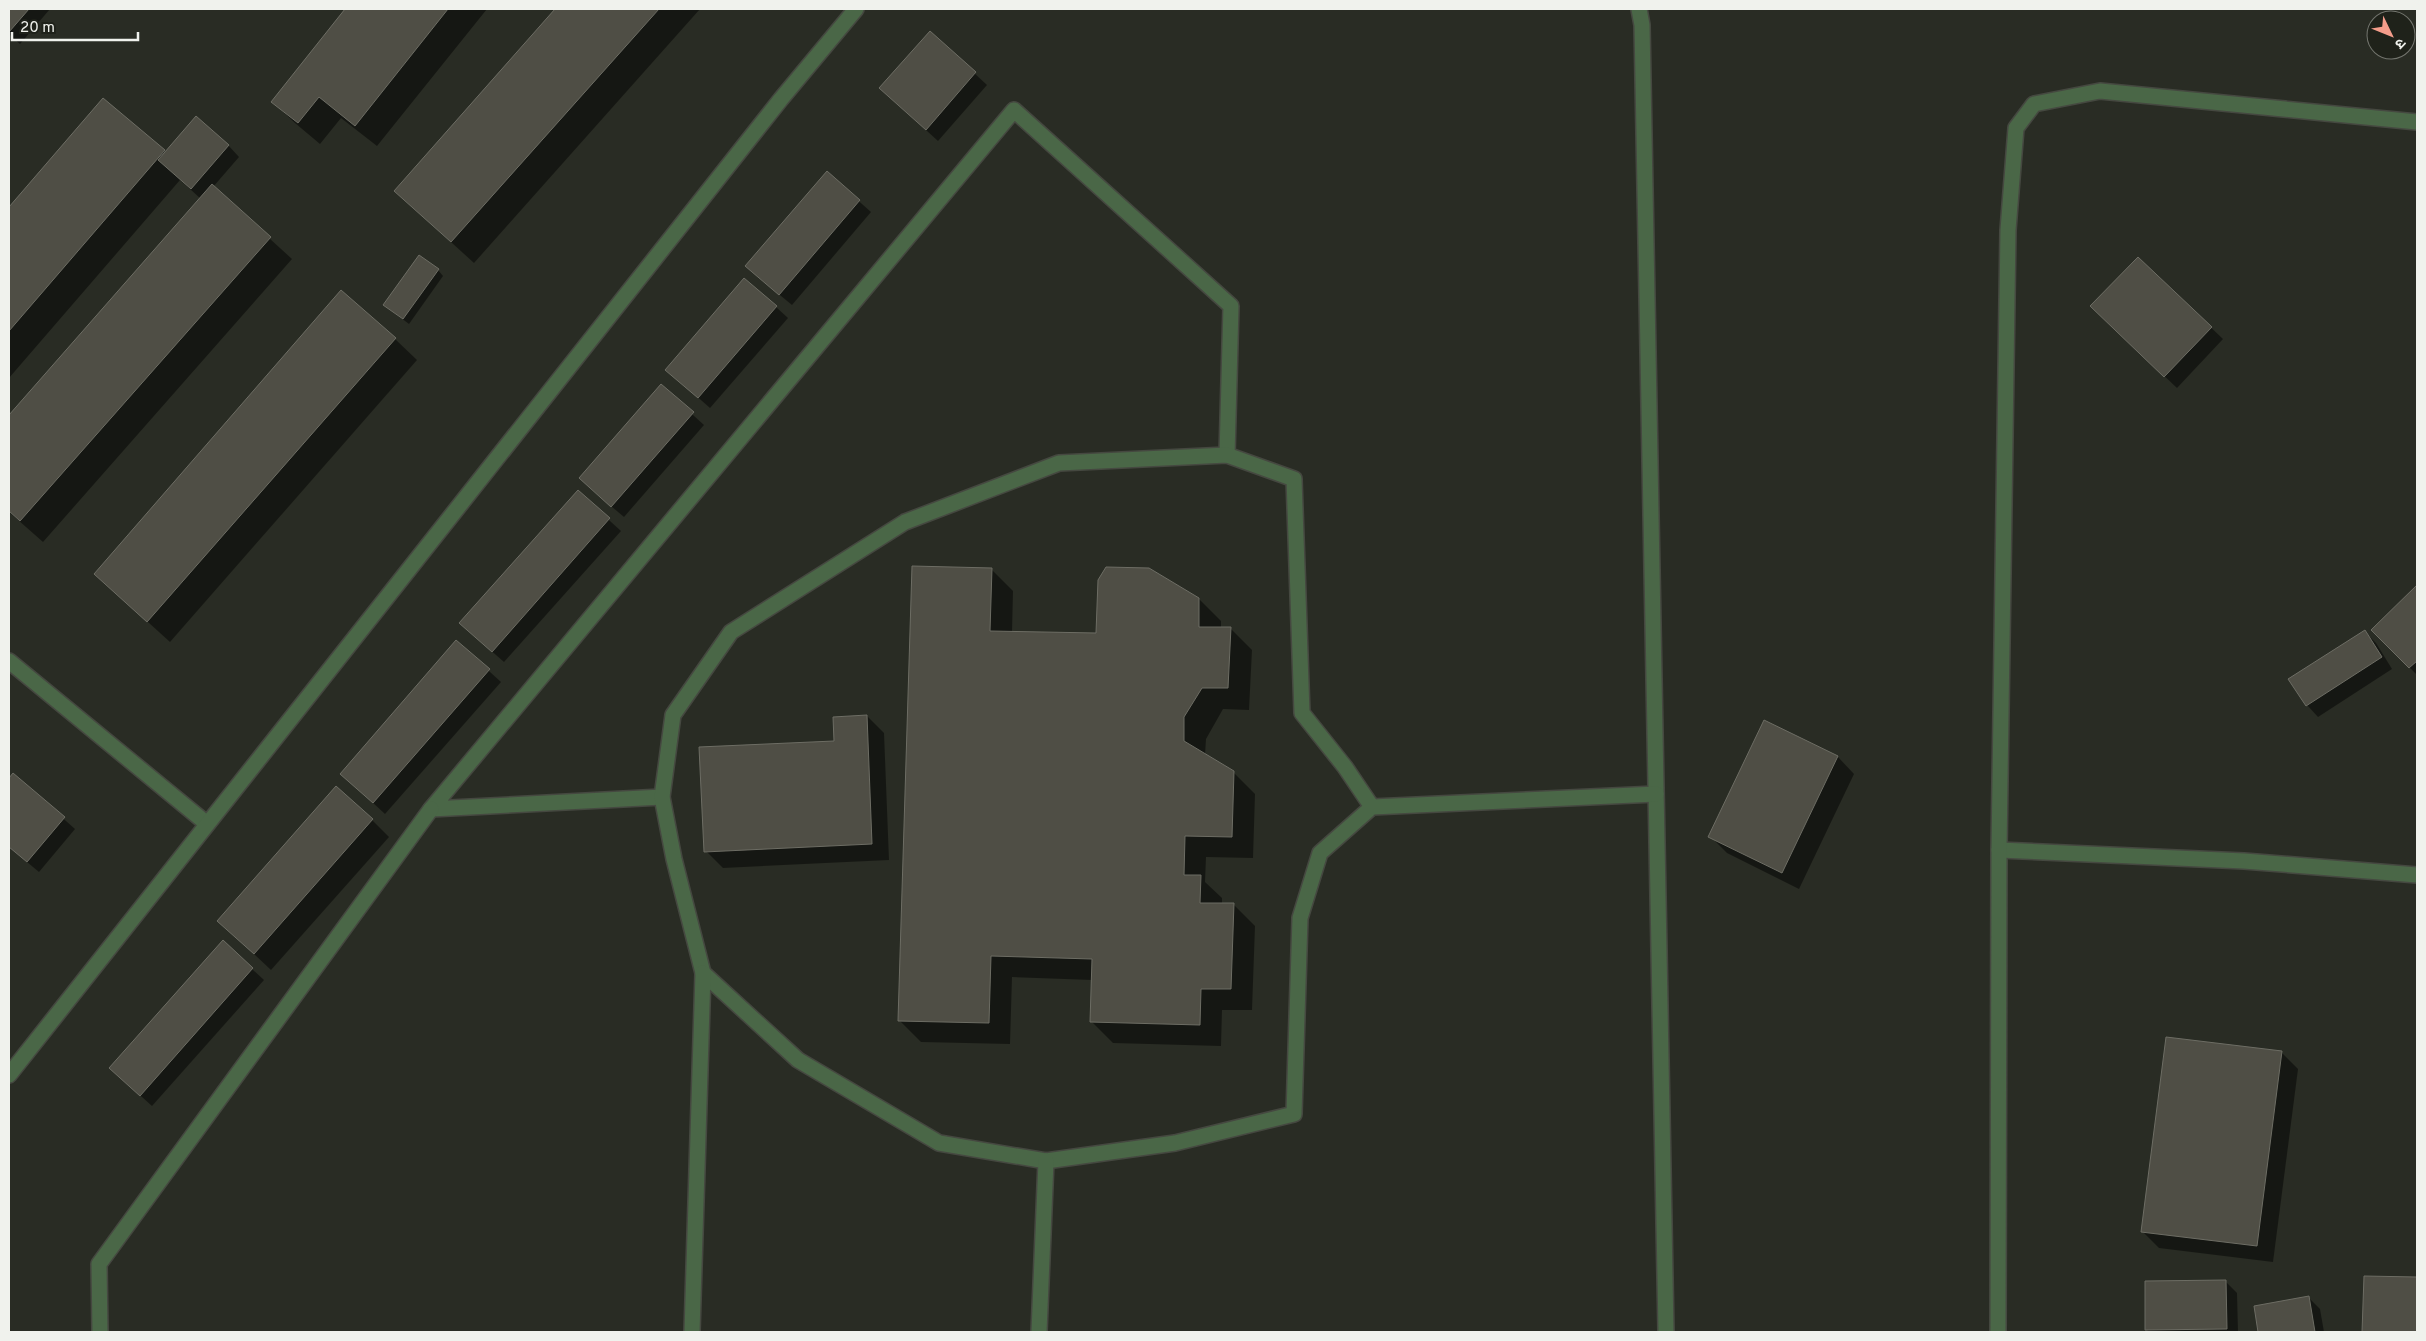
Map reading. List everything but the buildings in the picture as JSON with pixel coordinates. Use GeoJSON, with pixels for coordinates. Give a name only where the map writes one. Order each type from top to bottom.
{"type":"FeatureCollection","features":[{"type":"Feature","properties":{"kind":"street"},"geometry":{"type":"LineString","coordinates":[[9,1075],[206,823],[774,107],[856,9]]}},
{"type":"Feature","properties":{"kind":"street"},"geometry":{"type":"LineString","coordinates":[[1639,9],[1642,35],[1666,1332]]}},
{"type":"Feature","properties":{"kind":"street"},"geometry":{"type":"LineString","coordinates":[[1998,1332],[2000,850],[2008,230],[2016,128],[2034,104],[2100,91],[2417,122]]}},
{"type":"Feature","properties":{"kind":"street"},"geometry":{"type":"LineString","coordinates":[[100,1332],[99,1264],[431,809],[1014,110],[1231,306],[1227,455]]}},
{"type":"Feature","properties":{"kind":"street"},"geometry":{"type":"LineString","coordinates":[[692,1332],[703,973],[674,859],[662,797],[673,714],[731,632],[905,522],[1059,463],[1227,455],[1294,479],[1302,712],[1345,766],[1372,807]]}},
{"type":"Feature","properties":{"kind":"street"},"geometry":{"type":"LineString","coordinates":[[9,661],[206,823]]}},
{"type":"Feature","properties":{"kind":"street"},"geometry":{"type":"LineString","coordinates":[[703,973],[798,1060],[939,1143],[1046,1161],[1175,1143],[1294,1114],[1300,918],[1320,853],[1372,807],[1656,794]]}},
{"type":"Feature","properties":{"kind":"street"},"geometry":{"type":"LineString","coordinates":[[431,809],[662,797]]}},
{"type":"Feature","properties":{"kind":"street"},"geometry":{"type":"LineString","coordinates":[[2000,850],[2244,861],[2417,875]]}},
{"type":"Feature","properties":{"kind":"street"},"geometry":{"type":"LineString","coordinates":[[1039,1332],[1046,1161]]}}]}
